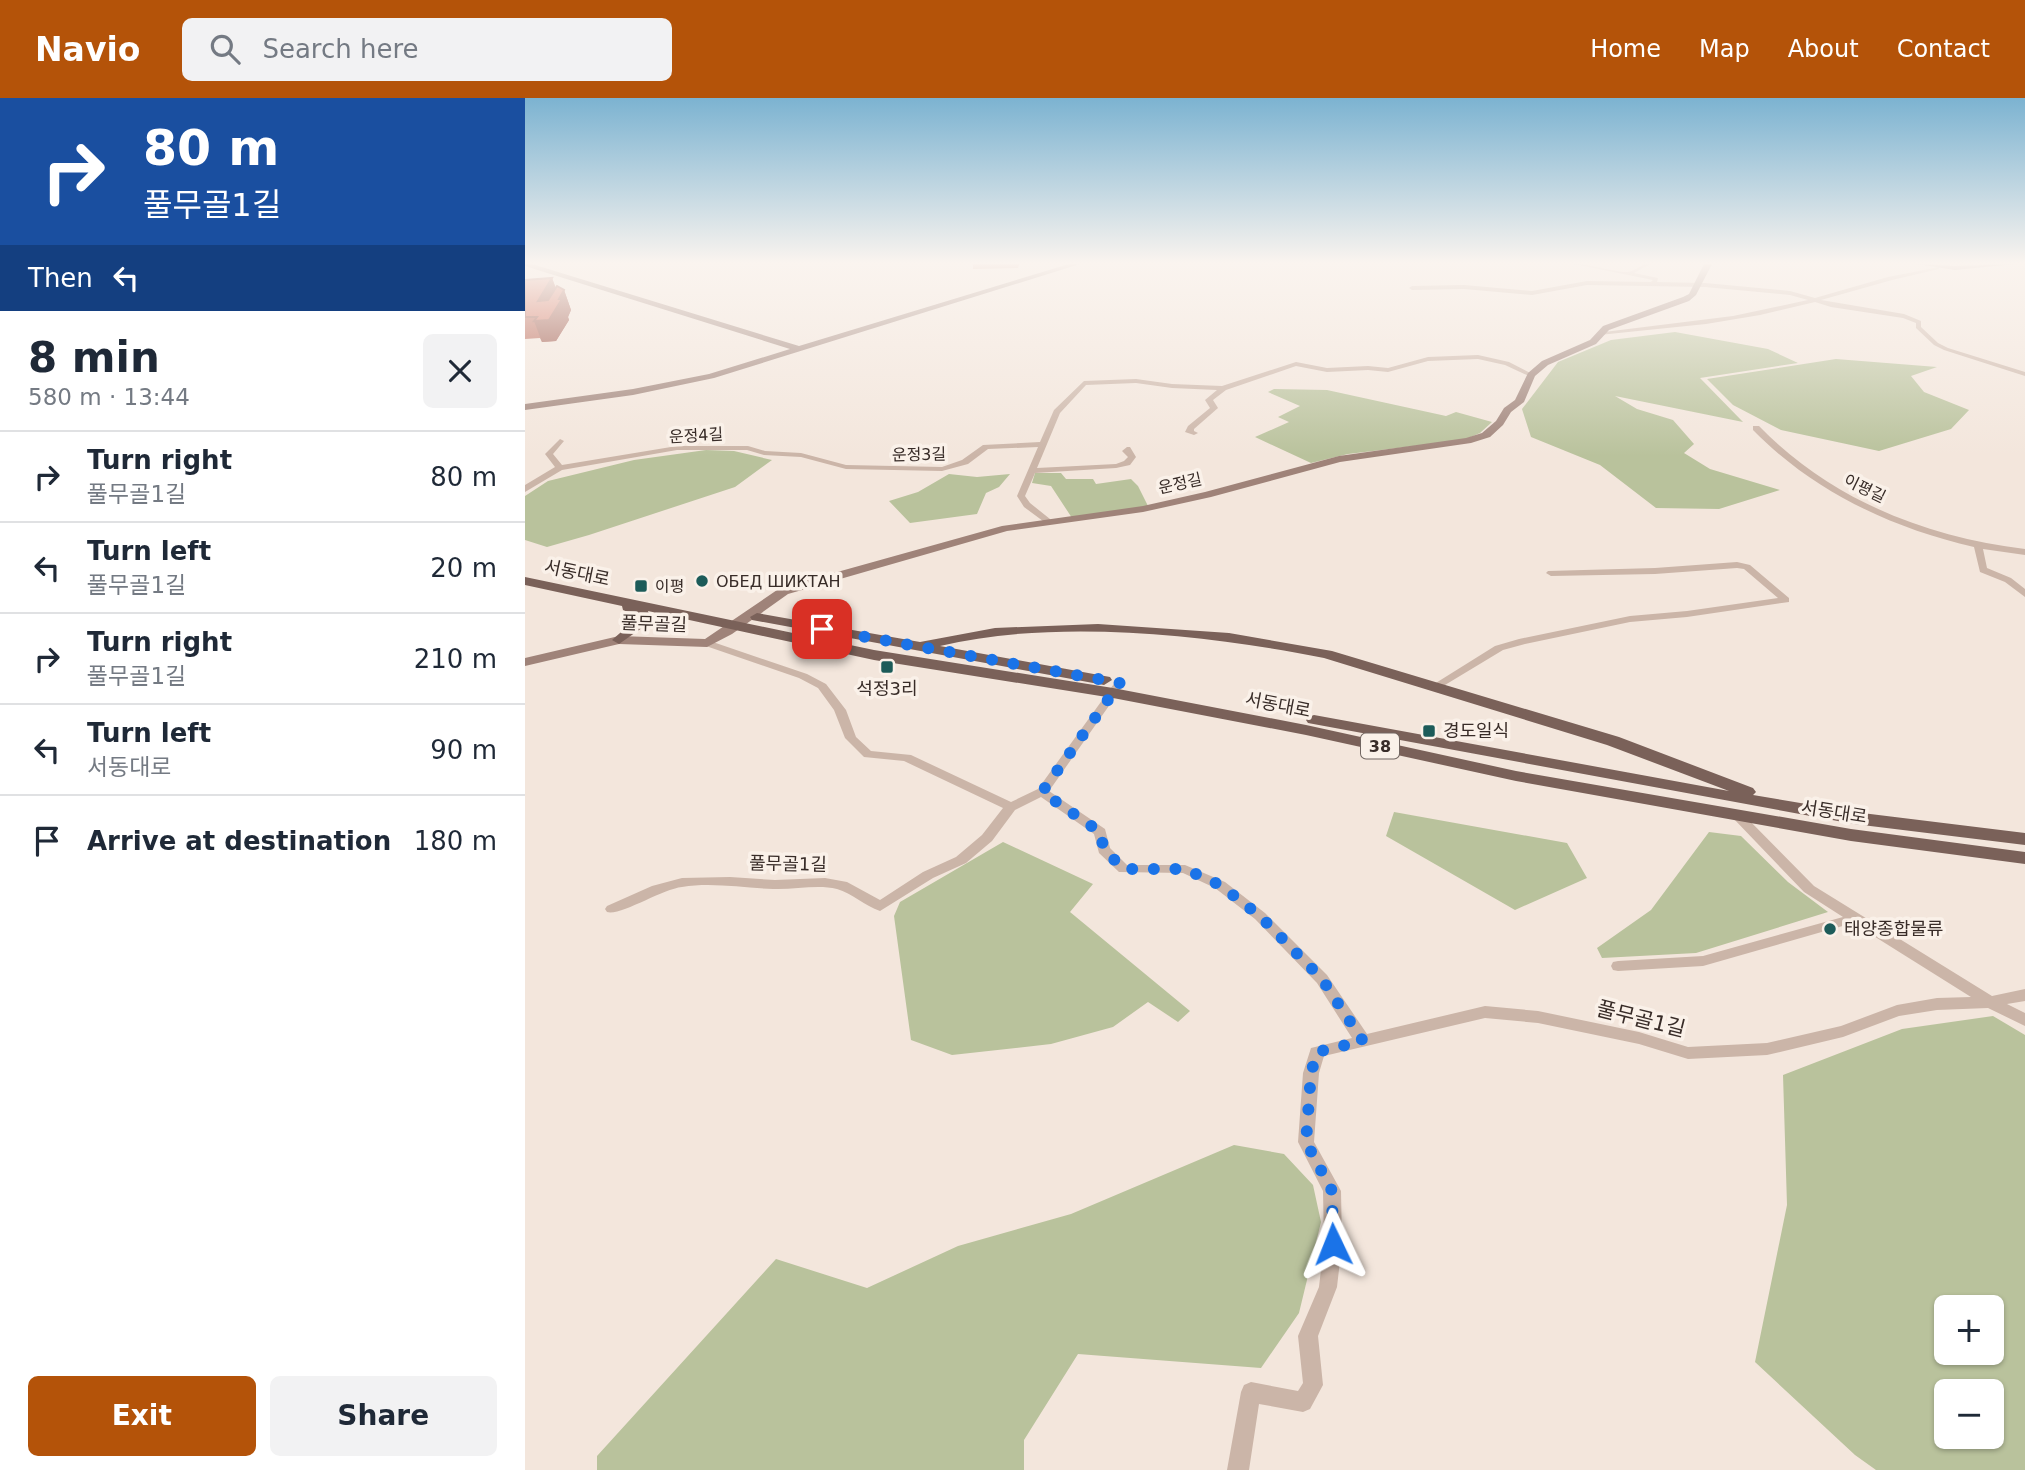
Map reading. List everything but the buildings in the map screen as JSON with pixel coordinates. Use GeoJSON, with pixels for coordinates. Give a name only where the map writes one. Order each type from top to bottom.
{"type":"FeatureCollection","features":[{"type":"Feature","properties":{"kind":"main road","name":"서동대로"},"geometry":{"type":"LineString","coordinates":[[525,572],[742,620],[874,655],[1204,701],[1787,807],[2025,839]]}},
{"type":"Feature","properties":{"kind":"main road","name":"서동대로"},"geometry":{"type":"LineString","coordinates":[[525,581],[624,602],[921,647],[1516,776],[1851,835],[2025,858]]}},
{"type":"Feature","properties":{"kind":"main road"},"geometry":{"type":"LineString","coordinates":[[619,640],[645,620],[641,612],[627,607],[624,602]]}},
{"type":"Feature","properties":{"kind":"main road","name":"서동대로"},"geometry":{"type":"LineString","coordinates":[[921,647],[970,635],[1027,629],[1176,630],[1327,654],[1613,741],[1787,807]]}},
{"type":"Feature","properties":{"kind":"street"},"geometry":{"type":"LineString","coordinates":[[724,328],[794,350],[866,328]]}},
{"type":"Feature","properties":{"kind":"street"},"geometry":{"type":"LineString","coordinates":[[525,406],[711,376],[864,328]]}},
{"type":"Feature","properties":{"kind":"street"},"geometry":{"type":"LineString","coordinates":[[1047,521],[1027,505],[1021,496],[1057,412],[1084,383],[1136,381],[1223,388],[1296,364],[1327,370],[1388,370],[1427,359],[1478,357],[1507,363],[1531,374],[1556,357],[1593,342],[1599,333],[1612,328]]}},
{"type":"Feature","properties":{"kind":"street"},"geometry":{"type":"LineString","coordinates":[[1599,333],[1657,328]]}},
{"type":"Feature","properties":{"kind":"street"},"geometry":{"type":"LineString","coordinates":[[1919,328],[1946,349],[2025,374]]}},
{"type":"Feature","properties":{"kind":"street","name":"운정길"},"geometry":{"type":"LineString","coordinates":[[742,620],[770,598],[801,584],[1006,528],[1143,509],[1219,492],[1339,459],[1467,442],[1486,435],[1500,423],[1507,410],[1520,402],[1531,374]]}},
{"type":"Feature","properties":{"kind":"street"},"geometry":{"type":"LineString","coordinates":[[1194,433],[1189,432],[1191,428],[1215,408],[1209,400],[1223,388]]}},
{"type":"Feature","properties":{"kind":"street","name":"이평길"},"geometry":{"type":"LineString","coordinates":[[1756,428],[1770,446],[1860,507],[1978,547],[2025,552]]}},
{"type":"Feature","properties":{"kind":"street"},"geometry":{"type":"LineString","coordinates":[[560,441],[549,454],[560,468]]}},
{"type":"Feature","properties":{"kind":"street","name":"운정3길"},"geometry":{"type":"LineString","coordinates":[[874,469],[953,468],[986,447],[1042,444]]}},
{"type":"Feature","properties":{"kind":"street","name":"운정4길"},"geometry":{"type":"LineString","coordinates":[[525,489],[560,468],[677,448],[736,447],[764,453],[801,455],[846,467],[874,469]]}},
{"type":"Feature","properties":{"kind":"street"},"geometry":{"type":"LineString","coordinates":[[1033,471],[1116,466],[1127,463],[1132,457],[1127,449]]}},
{"type":"Feature","properties":{"kind":"street"},"geometry":{"type":"LineString","coordinates":[[1978,547],[1983,570],[2008,580],[2025,594]]}},
{"type":"Feature","properties":{"kind":"street"},"geometry":{"type":"LineString","coordinates":[[1436,685],[1499,649],[1523,641],[1630,619],[1786,600],[1747,567],[1737,565],[1655,571],[1551,573]]}},
{"type":"Feature","properties":{"kind":"street","name":"풀무골길"},"geometry":{"type":"LineString","coordinates":[[525,662],[619,640],[707,643],[742,620]]}},
{"type":"Feature","properties":{"kind":"street"},"geometry":{"type":"LineString","coordinates":[[707,643],[803,676],[822,686],[841,710],[851,738],[868,754],[907,758],[1011,807]]}},
{"type":"Feature","properties":{"kind":"street","name":"풀무골1길"},"geometry":{"type":"LineString","coordinates":[[612,909],[657,889],[682,882],[730,881],[775,885],[825,883],[842,886],[880,906],[928,875],[961,860],[987,838],[1011,807],[1042,792],[1117,688]]}},
{"type":"Feature","properties":{"kind":"street"},"geometry":{"type":"LineString","coordinates":[[1042,792],[1100,832],[1104,850],[1124,869],[1185,869],[1220,885],[1260,916],[1322,979],[1363,1041]]}},
{"type":"Feature","properties":{"kind":"street"},"geometry":{"type":"LineString","coordinates":[[1737,815],[1809,889],[1990,1002],[2025,1020]]}},
{"type":"Feature","properties":{"kind":"street"},"geometry":{"type":"LineString","coordinates":[[1618,966],[1703,961],[1855,918]]}},
{"type":"Feature","properties":{"kind":"street","name":"풀무골1길"},"geometry":{"type":"LineString","coordinates":[[1238,1470],[1251,1392],[1303,1402],[1313,1385],[1308,1336],[1328,1287],[1333,1244],[1332,1191],[1306,1142],[1311,1073],[1317,1052],[1485,1012],[1538,1017],[1639,1038],[1688,1053],[1767,1049],[1843,1031],[1897,1011],[1937,1004],[1990,1002],[2025,995]]}},
{"type":"Feature","properties":{"kind":"green space"},"geometry":{"type":"Polygon","coordinates":[[[1675,332],[1768,349],[1798,363],[1700,378],[1743,422],[1615,396],[1637,409],[1673,420],[1694,444],[1684,453],[1710,469],[1780,490],[1719,509],[1656,508],[1600,465],[1531,437],[1522,409],[1558,362],[1611,340],[1675,332]]]}},
{"type":"Feature","properties":{"kind":"green space"},"geometry":{"type":"Polygon","coordinates":[[[1836,359],[1937,367],[1911,376],[1924,392],[1969,410],[1951,429],[1879,451],[1781,430],[1733,405],[1707,379],[1836,359]]]}},
{"type":"Feature","properties":{"kind":"green space"},"geometry":{"type":"Polygon","coordinates":[[[1274,389],[1327,390],[1446,416],[1456,412],[1492,422],[1480,433],[1464,440],[1348,454],[1311,463],[1255,437],[1289,422],[1278,417],[1300,406],[1268,392],[1274,389]]]}},
{"type":"Feature","properties":{"kind":"green space"},"geometry":{"type":"Polygon","coordinates":[[[706,450],[734,451],[772,460],[735,487],[589,535],[547,547],[525,540],[525,496],[548,481],[634,460],[706,450]]]}},
{"type":"Feature","properties":{"kind":"green space"},"geometry":{"type":"Polygon","coordinates":[[[1035,473],[1061,473],[1066,479],[1093,479],[1096,484],[1131,479],[1138,486],[1148,506],[1074,521],[1051,486],[1032,483],[1035,473]]]}},
{"type":"Feature","properties":{"kind":"green space"},"geometry":{"type":"Polygon","coordinates":[[[949,474],[977,477],[1010,474],[999,487],[986,493],[977,514],[910,523],[889,501],[918,492],[949,474]]]}},
{"type":"Feature","properties":{"kind":"green space"},"geometry":{"type":"Polygon","coordinates":[[[1394,812],[1567,843],[1587,878],[1515,910],[1386,836],[1394,812]]]}},
{"type":"Feature","properties":{"kind":"green space"},"geometry":{"type":"Polygon","coordinates":[[[1709,832],[1741,836],[1788,882],[1828,912],[1696,953],[1602,958],[1597,948],[1651,910],[1709,832]]]}},
{"type":"Feature","properties":{"kind":"green space"},"geometry":{"type":"Polygon","coordinates":[[[1003,842],[1093,884],[1070,912],[1190,1011],[1178,1022],[1148,1002],[1113,1027],[1051,1044],[952,1055],[911,1040],[894,916],[900,902],[1003,842]]]}},
{"type":"Feature","properties":{"kind":"green space"},"geometry":{"type":"Polygon","coordinates":[[[1993,1016],[2025,1035],[2025,1470],[1876,1470],[1855,1455],[1755,1362],[1787,1205],[1783,1075],[1902,1029],[1993,1016]]]}},
{"type":"Feature","properties":{"kind":"green space"},"geometry":{"type":"Polygon","coordinates":[[[1234,1145],[1284,1154],[1313,1185],[1321,1222],[1299,1313],[1261,1368],[1078,1354],[1024,1440],[1024,1470],[597,1470],[597,1456],[776,1259],[867,1288],[958,1246],[1071,1214],[1234,1145]]]}},
{"type":"Feature","properties":{"kind":"place","name":"ОБЕД ШИКТАН"},"geometry":{"type":"Point","coordinates":[702,581]}},
{"type":"Feature","properties":{"kind":"place","name":"이평"},"geometry":{"type":"Point","coordinates":[641,586]}},
{"type":"Feature","properties":{"kind":"place","name":"석정3리"},"geometry":{"type":"Point","coordinates":[887,667]}},
{"type":"Feature","properties":{"kind":"place","name":"경도일식"},"geometry":{"type":"Point","coordinates":[1429,731]}},
{"type":"Feature","properties":{"kind":"place","name":"태양종합물류"},"geometry":{"type":"Point","coordinates":[1830,929]}},
{"type":"Feature","properties":{"kind":"route"},"geometry":{"type":"LineString","coordinates":[[822,629],[1120,683],[1042,792],[1100,832],[1104,850],[1124,869],[1185,869],[1220,885],[1260,916],[1322,979],[1363,1041],[1317,1052],[1311,1073],[1306,1142],[1332,1191],[1333,1244]]}}]}
